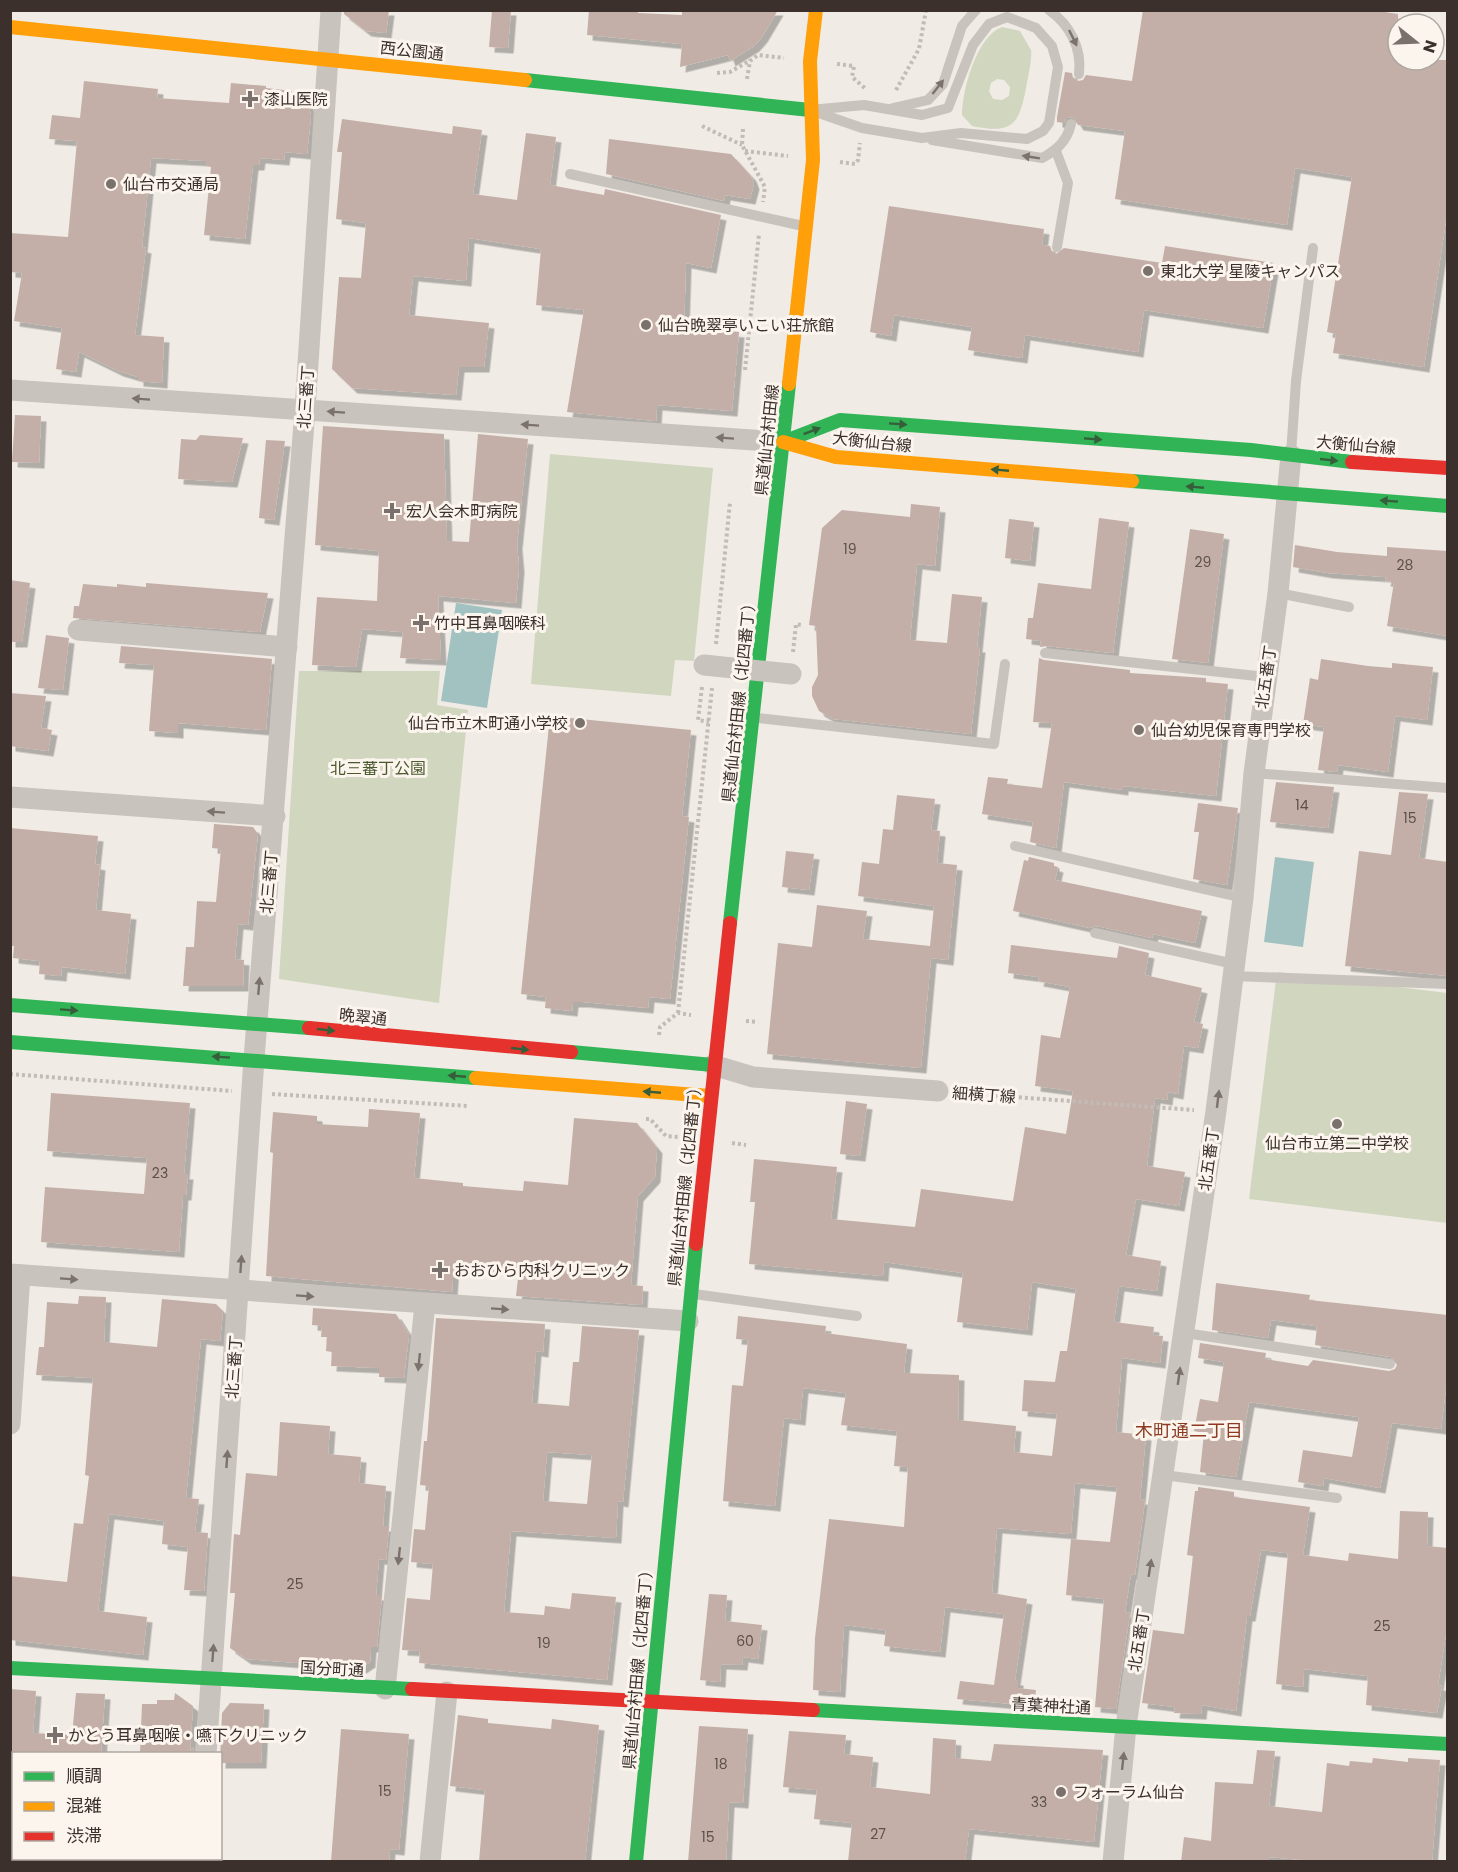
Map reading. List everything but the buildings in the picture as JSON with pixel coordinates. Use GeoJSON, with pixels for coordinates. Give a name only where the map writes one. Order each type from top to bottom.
{"type":"FeatureCollection","features":[{"type":"Feature","properties":{"kind":"street","name":"北三番丁"},"geometry":{"type":"LineString","coordinates":[[206,1752],[254,1059],[275,816],[332,10]]}},
{"type":"Feature","properties":{"kind":"street"},"geometry":{"type":"LineString","coordinates":[[806,227],[813,160],[810,61],[816,10]]}},
{"type":"Feature","properties":{"kind":"street","name":"西公園通"},"geometry":{"type":"LineString","coordinates":[[10,27],[810,110]]}},
{"type":"Feature","properties":{"kind":"street","name":"県道仙台村田線"},"geometry":{"type":"LineString","coordinates":[[777,508],[806,227]]}},
{"type":"Feature","properties":{"kind":"street"},"geometry":{"type":"LineString","coordinates":[[10,390],[783,442]]}},
{"type":"Feature","properties":{"kind":"street","name":"大衡仙台線"},"geometry":{"type":"LineString","coordinates":[[783,442],[840,420],[1448,468]]}},
{"type":"Feature","properties":{"kind":"street","name":"大衡仙台線"},"geometry":{"type":"LineString","coordinates":[[783,442],[836,457],[1448,506]]}},
{"type":"Feature","properties":{"kind":"street","name":"北五番丁"},"geometry":{"type":"LineString","coordinates":[[1113,1862],[1126,1726],[1185,1333],[1234,970],[1254,773],[1278,593],[1291,455]]}},
{"type":"Feature","properties":{"kind":"street","name":"県道仙台村田線（北四番丁）"},"geometry":{"type":"LineString","coordinates":[[636,1862],[713,1065],[777,508]]}},
{"type":"Feature","properties":{"kind":"street"},"geometry":{"type":"LineString","coordinates":[[78,630],[287,647]]}},
{"type":"Feature","properties":{"kind":"street"},"geometry":{"type":"LineString","coordinates":[[711,665],[791,674]]}},
{"type":"Feature","properties":{"kind":"street"},"geometry":{"type":"LineString","coordinates":[[10,797],[275,816]]}},
{"type":"Feature","properties":{"kind":"street","name":"晩翠通"},"geometry":{"type":"LineString","coordinates":[[10,1005],[257,1023],[713,1065]]}},
{"type":"Feature","properties":{"kind":"street"},"geometry":{"type":"LineString","coordinates":[[10,1042],[254,1059],[710,1096],[753,1077]]}},
{"type":"Feature","properties":{"kind":"street","name":"細横丁線"},"geometry":{"type":"LineString","coordinates":[[713,1065],[753,1077],[938,1091]]}},
{"type":"Feature","properties":{"kind":"street"},"geometry":{"type":"LineString","coordinates":[[10,1424],[15,1275],[688,1321]]}},
{"type":"Feature","properties":{"kind":"street"},"geometry":{"type":"LineString","coordinates":[[385,1689],[425,1304]]}},
{"type":"Feature","properties":{"kind":"street","name":"国分町通"},"geometry":{"type":"LineString","coordinates":[[10,1668],[652,1702]]}},
{"type":"Feature","properties":{"kind":"street"},"geometry":{"type":"LineString","coordinates":[[430,1862],[447,1692]]}},
{"type":"Feature","properties":{"kind":"street","name":"青葉神社通"},"geometry":{"type":"LineString","coordinates":[[652,1702],[1448,1744]]}},
{"type":"Feature","properties":{"kind":"lane"},"geometry":{"type":"LineString","coordinates":[[887,109],[928,100],[943,84],[962,27],[976,10]]}},
{"type":"Feature","properties":{"kind":"lane"},"geometry":{"type":"LineString","coordinates":[[1049,10],[1068,29],[1076,43],[1080,63],[1079,74]]}},
{"type":"Feature","properties":{"kind":"lane"},"geometry":{"type":"LineString","coordinates":[[810,110],[864,105],[922,115],[948,108],[973,45],[989,24],[1007,17],[1036,28],[1052,46],[1058,68],[1049,123],[1043,131],[1027,139],[962,133],[922,138]]}},
{"type":"Feature","properties":{"kind":"lane"},"geometry":{"type":"LineString","coordinates":[[810,110],[862,128],[1042,158],[1056,151],[1068,134],[1071,124]]}},
{"type":"Feature","properties":{"kind":"lane"},"geometry":{"type":"LineString","coordinates":[[1056,151],[1068,183],[1057,247]]}},
{"type":"Feature","properties":{"kind":"lane"},"geometry":{"type":"LineString","coordinates":[[570,174],[806,227]]}},
{"type":"Feature","properties":{"kind":"lane"},"geometry":{"type":"LineString","coordinates":[[1291,455],[1296,381],[1313,248]]}},
{"type":"Feature","properties":{"kind":"lane"},"geometry":{"type":"LineString","coordinates":[[1278,593],[1348,607]]}},
{"type":"Feature","properties":{"kind":"lane"},"geometry":{"type":"LineString","coordinates":[[1045,653],[1266,677]]}},
{"type":"Feature","properties":{"kind":"lane"},"geometry":{"type":"LineString","coordinates":[[754,718],[994,744],[1005,664]]}},
{"type":"Feature","properties":{"kind":"lane"},"geometry":{"type":"LineString","coordinates":[[1254,773],[1448,788]]}},
{"type":"Feature","properties":{"kind":"lane"},"geometry":{"type":"LineString","coordinates":[[1015,846],[1243,898]]}},
{"type":"Feature","properties":{"kind":"lane"},"geometry":{"type":"LineString","coordinates":[[1095,933],[1234,970],[1448,984]]}},
{"type":"Feature","properties":{"kind":"lane"},"geometry":{"type":"LineString","coordinates":[[691,1293],[857,1316]]}},
{"type":"Feature","properties":{"kind":"lane"},"geometry":{"type":"LineString","coordinates":[[1185,1333],[1390,1364]]}},
{"type":"Feature","properties":{"kind":"lane"},"geometry":{"type":"LineString","coordinates":[[1164,1475],[1337,1497]]}},
{"type":"Feature","properties":{"kind":"path"},"geometry":{"type":"LineString","coordinates":[[894,92],[919,49],[926,10]]}},
{"type":"Feature","properties":{"kind":"path"},"geometry":{"type":"LineString","coordinates":[[854,66],[852,77],[866,89],[876,90]]}},
{"type":"Feature","properties":{"kind":"path"},"geometry":{"type":"LineString","coordinates":[[745,151],[765,187],[746,370]]}},
{"type":"Feature","properties":{"kind":"path"},"geometry":{"type":"LineString","coordinates":[[660,1027],[678,1013],[708,722],[711,665],[730,502]]}},
{"type":"Feature","properties":{"kind":"path"},"geometry":{"type":"LineString","coordinates":[[795,630],[796,624],[801,625]]}},
{"type":"Feature","properties":{"kind":"path"},"geometry":{"type":"LineString","coordinates":[[708,722],[698,720],[711,665]]}},
{"type":"Feature","properties":{"kind":"path"},"geometry":{"type":"LineString","coordinates":[[10,1074],[253,1093],[475,1106]]}},
{"type":"Feature","properties":{"kind":"path","name":"細横丁線"},"geometry":{"type":"LineString","coordinates":[[938,1091],[1216,1111]]}},
{"type":"Feature","properties":{"kind":"path"},"geometry":{"type":"LineString","coordinates":[[638,1118],[650,1119],[666,1136]]}},
{"type":"Feature","properties":{"kind":"green space"},"geometry":{"type":"Polygon","coordinates":[[[1002,27],[1020,31],[1031,50],[1026,88],[1020,111],[1011,124],[996,129],[972,126],[962,115],[965,92],[973,65],[978,52],[993,32],[1002,27]],[[997,79],[991,83],[989,91],[993,99],[1002,100],[1009,96],[1010,87],[1004,80],[997,79]]]}},
{"type":"Feature","properties":{"kind":"green space"},"geometry":{"type":"Polygon","coordinates":[[[550,454],[713,468],[694,661],[675,660],[671,696],[531,684],[550,454]]]}},
{"type":"Feature","properties":{"kind":"green space","name":"北三蕃丁公園"},"geometry":{"type":"Polygon","coordinates":[[[299,671],[440,671],[437,705],[468,710],[439,1003],[279,979],[299,671]]]}},
{"type":"Feature","properties":{"kind":"green space"},"geometry":{"type":"Polygon","coordinates":[[[1277,972],[1447,993],[1447,1223],[1249,1199],[1277,972]]]}},
{"type":"Feature","properties":{"kind":"water"},"geometry":{"type":"Polygon","coordinates":[[[456,603],[502,610],[487,708],[441,701],[456,603]]]}},
{"type":"Feature","properties":{"kind":"water"},"geometry":{"type":"Polygon","coordinates":[[[1275,857],[1314,862],[1303,947],[1264,942],[1275,857]]]}},
{"type":"Feature","properties":{"kind":"traffic: fast"},"geometry":{"type":"LineString","coordinates":[[525,80],[810,110]]}},
{"type":"Feature","properties":{"kind":"traffic: fast"},"geometry":{"type":"LineString","coordinates":[[730,923],[789,384]]}},
{"type":"Feature","properties":{"kind":"traffic: fast"},"geometry":{"type":"LineString","coordinates":[[783,442],[840,420],[1251,450],[1352,462]]}},
{"type":"Feature","properties":{"kind":"traffic: fast"},"geometry":{"type":"LineString","coordinates":[[1132,481],[1448,506]]}},
{"type":"Feature","properties":{"kind":"traffic: fast"},"geometry":{"type":"LineString","coordinates":[[10,1005],[309,1028]]}},
{"type":"Feature","properties":{"kind":"traffic: fast"},"geometry":{"type":"LineString","coordinates":[[10,1042],[476,1078]]}},
{"type":"Feature","properties":{"kind":"traffic: fast"},"geometry":{"type":"LineString","coordinates":[[571,1052],[713,1065]]}},
{"type":"Feature","properties":{"kind":"traffic: fast"},"geometry":{"type":"LineString","coordinates":[[636,1862],[696,1244]]}},
{"type":"Feature","properties":{"kind":"traffic: fast"},"geometry":{"type":"LineString","coordinates":[[10,1668],[412,1689]]}},
{"type":"Feature","properties":{"kind":"traffic: fast"},"geometry":{"type":"LineString","coordinates":[[813,1710],[1448,1744]]}},
{"type":"Feature","properties":{"kind":"traffic: slow"},"geometry":{"type":"LineString","coordinates":[[789,384],[813,160],[810,61],[816,10]]}},
{"type":"Feature","properties":{"kind":"traffic: slow"},"geometry":{"type":"LineString","coordinates":[[10,27],[525,80]]}},
{"type":"Feature","properties":{"kind":"traffic: slow"},"geometry":{"type":"LineString","coordinates":[[783,442],[836,457],[1132,481]]}},
{"type":"Feature","properties":{"kind":"traffic: slow"},"geometry":{"type":"LineString","coordinates":[[476,1078],[710,1096]]}},
{"type":"Feature","properties":{"kind":"traffic: jam"},"geometry":{"type":"LineString","coordinates":[[1352,462],[1448,468]]}},
{"type":"Feature","properties":{"kind":"traffic: jam"},"geometry":{"type":"LineString","coordinates":[[696,1244],[730,923]]}},
{"type":"Feature","properties":{"kind":"traffic: jam"},"geometry":{"type":"LineString","coordinates":[[309,1028],[571,1052]]}},
{"type":"Feature","properties":{"kind":"traffic: jam"},"geometry":{"type":"LineString","coordinates":[[412,1689],[813,1710]]}},
{"type":"Feature","properties":{"kind":"place","name":"漆山医院"},"geometry":{"type":"Point","coordinates":[250,99]}},
{"type":"Feature","properties":{"kind":"place","name":"仙台市交通局"},"geometry":{"type":"Point","coordinates":[111,184]}},
{"type":"Feature","properties":{"kind":"place","name":"東北大学 星陵キャンパス"},"geometry":{"type":"Point","coordinates":[1148,271]}},
{"type":"Feature","properties":{"kind":"place","name":"仙台晩翠亭いこい荘旅館"},"geometry":{"type":"Point","coordinates":[646,325]}},
{"type":"Feature","properties":{"kind":"place","name":"宏人会木町病院"},"geometry":{"type":"Point","coordinates":[392,511]}},
{"type":"Feature","properties":{"kind":"place","name":"竹中耳鼻咽喉科"},"geometry":{"type":"Point","coordinates":[421,623]}},
{"type":"Feature","properties":{"kind":"place","name":"仙台市立木町通小学校"},"geometry":{"type":"Point","coordinates":[580,723]}},
{"type":"Feature","properties":{"kind":"place","name":"仙台幼児保育専門学校"},"geometry":{"type":"Point","coordinates":[1139,730]}},
{"type":"Feature","properties":{"kind":"place","name":"仙台市立第二中学校"},"geometry":{"type":"Point","coordinates":[1337,1124]}},
{"type":"Feature","properties":{"kind":"place","name":"おおひら内科クリニック"},"geometry":{"type":"Point","coordinates":[440,1270]}},
{"type":"Feature","properties":{"kind":"place","name":"かとう耳鼻咽喉・嚥下クリニック"},"geometry":{"type":"Point","coordinates":[55,1735]}},
{"type":"Feature","properties":{"kind":"place","name":"フォーラム仙台"},"geometry":{"type":"Point","coordinates":[1061,1792]}},
{"type":"Feature","properties":{"kind":"district","name":"木町通二丁目"},"geometry":{"type":"Point","coordinates":[1189,1430]}}]}
